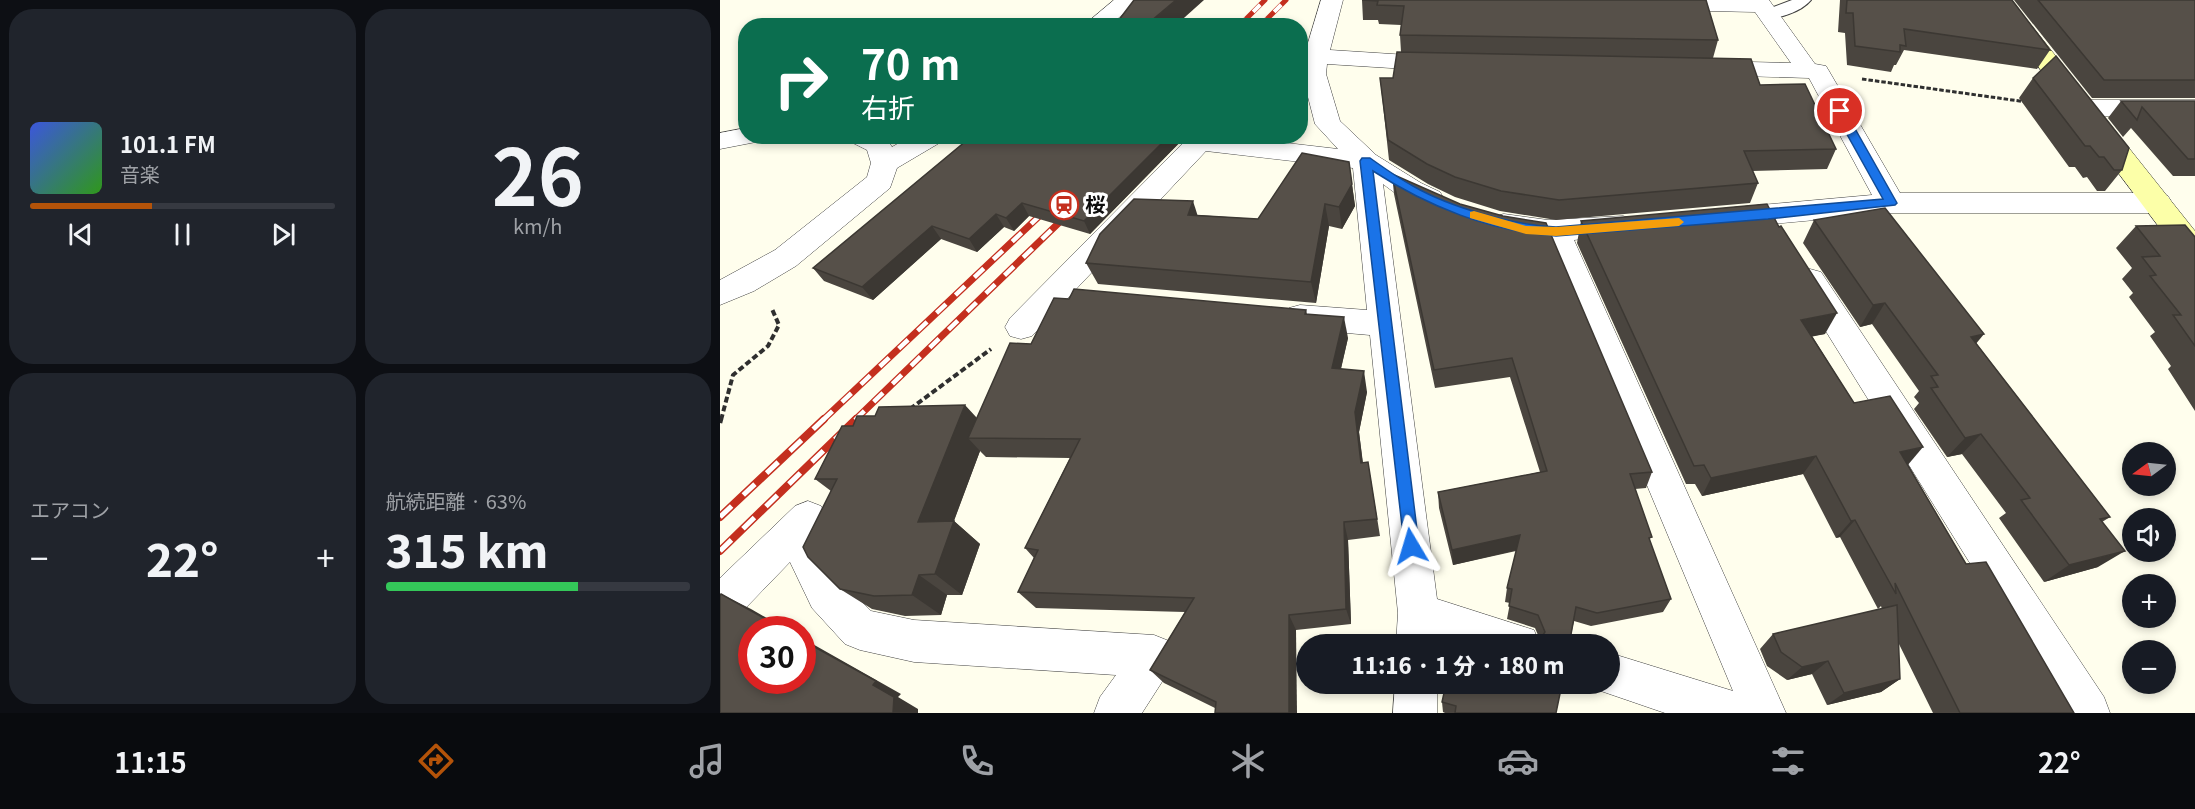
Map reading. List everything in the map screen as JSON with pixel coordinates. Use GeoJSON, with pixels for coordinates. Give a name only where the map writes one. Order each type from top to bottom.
{"type":"FeatureCollection","features":[{"type":"Feature","properties":{"kind":"main road"},"geometry":{"type":"LineString","coordinates":[[1999,0],[2195,252]]}},
{"type":"Feature","properties":{"kind":"street"},"geometry":{"type":"LineString","coordinates":[[1104,18],[1128,0]]}},
{"type":"Feature","properties":{"kind":"street"},"geometry":{"type":"LineString","coordinates":[[1332,0],[1316,56],[1314,74],[1328,124],[1366,161],[1411,190],[1450,207]]}},
{"type":"Feature","properties":{"kind":"street"},"geometry":{"type":"LineString","coordinates":[[1645,2],[1762,6],[1814,72],[1891,203]]}},
{"type":"Feature","properties":{"kind":"street"},"geometry":{"type":"LineString","coordinates":[[1316,56],[1396,63],[1456,64]]}},
{"type":"Feature","properties":{"kind":"street"},"geometry":{"type":"LineString","coordinates":[[1683,67],[1814,72]]}},
{"type":"Feature","properties":{"kind":"street"},"geometry":{"type":"LineString","coordinates":[[2083,106],[2195,108]]}},
{"type":"Feature","properties":{"kind":"street"},"geometry":{"type":"LineString","coordinates":[[720,293],[747,282],[787,259],[880,181],[885,163],[876,144]]}},
{"type":"Feature","properties":{"kind":"street"},"geometry":{"type":"LineString","coordinates":[[885,163],[918,144]]}},
{"type":"Feature","properties":{"kind":"street"},"geometry":{"type":"LineString","coordinates":[[1021,327],[1198,144]]}},
{"type":"Feature","properties":{"kind":"street"},"geometry":{"type":"LineString","coordinates":[[1217,144],[1366,161]]}},
{"type":"Feature","properties":{"kind":"street"},"geometry":{"type":"LineString","coordinates":[[1366,161],[1418,629],[1450,634]]}},
{"type":"Feature","properties":{"kind":"street"},"geometry":{"type":"LineString","coordinates":[[1698,220],[1891,203],[2157,203]]}},
{"type":"Feature","properties":{"kind":"street"},"geometry":{"type":"LineString","coordinates":[[1768,215],[2088,713]]}},
{"type":"Feature","properties":{"kind":"street"},"geometry":{"type":"LineString","coordinates":[[1477,216],[1526,230],[1556,232],[1650,224]]}},
{"type":"Feature","properties":{"kind":"street"},"geometry":{"type":"LineString","coordinates":[[1556,232],[1764,713]]}},
{"type":"Feature","properties":{"kind":"street"},"geometry":{"type":"LineString","coordinates":[[1053,294],[1089,297]]}},
{"type":"Feature","properties":{"kind":"street"},"geometry":{"type":"LineString","coordinates":[[1266,314],[1384,324]]}},
{"type":"Feature","properties":{"kind":"street"},"geometry":{"type":"LineString","coordinates":[[720,606],[808,518],[808,558],[826,594],[860,629],[914,641],[1154,656],[1116,713]]}},
{"type":"Feature","properties":{"kind":"street"},"geometry":{"type":"LineString","coordinates":[[1620,677],[1733,713]]}},
{"type":"Feature","properties":{"kind":"street"},"geometry":{"type":"LineString","coordinates":[[1415,713],[1416,694]]}},
{"type":"Feature","properties":{"kind":"lane"},"geometry":{"type":"LineString","coordinates":[[1762,6],[1793,6],[1803,0]]}},
{"type":"Feature","properties":{"kind":"path"},"geometry":{"type":"LineString","coordinates":[[1814,72],[2034,104],[2083,106]]}},
{"type":"Feature","properties":{"kind":"path"},"geometry":{"type":"LineString","coordinates":[[720,423],[733,375],[768,346],[779,325],[772,309]]}},
{"type":"Feature","properties":{"kind":"path"},"geometry":{"type":"LineString","coordinates":[[903,414],[927,393],[1021,327]]}},
{"type":"Feature","properties":{"kind":"building"},"geometry":{"type":"Polygon","coordinates":[[[1134,0],[1176,0],[1155,18],[1120,18],[1134,0]]]}},
{"type":"Feature","properties":{"kind":"building"},"geometry":{"type":"Polygon","coordinates":[[[1362,0],[1706,0],[1718,40],[1400,35],[1404,6],[1377,5],[1378,1],[1362,0]]]}},
{"type":"Feature","properties":{"kind":"building"},"geometry":{"type":"Polygon","coordinates":[[[1847,0],[2012,0],[2050,50],[1904,29],[1906,46],[1900,45],[1900,52],[1855,46],[1853,13],[1846,13],[1847,0]]]}},
{"type":"Feature","properties":{"kind":"building"},"geometry":{"type":"Polygon","coordinates":[[[2038,0],[2195,0],[2195,80],[2104,80],[2038,0]]]}},
{"type":"Feature","properties":{"kind":"building"},"geometry":{"type":"Polygon","coordinates":[[[1397,52],[1751,59],[1760,85],[1805,84],[1836,149],[1744,151],[1758,183],[1559,200],[1501,191],[1455,177],[1427,164],[1388,140],[1380,78],[1393,78],[1397,52]]]}},
{"type":"Feature","properties":{"kind":"building"},"geometry":{"type":"Polygon","coordinates":[[[2056,56],[2129,148],[2122,170],[2114,170],[2104,157],[2099,157],[2090,146],[2085,146],[2033,78],[2056,56]]]}},
{"type":"Feature","properties":{"kind":"building"},"geometry":{"type":"Polygon","coordinates":[[[2121,101],[2195,101],[2195,159],[2188,159],[2142,107],[2137,120],[2121,101]]]}},
{"type":"Feature","properties":{"kind":"building"},"geometry":{"type":"Polygon","coordinates":[[[962,144],[1161,144],[1084,221],[1022,203],[1006,218],[996,214],[969,239],[932,226],[862,287],[813,268],[962,144]]]}},
{"type":"Feature","properties":{"kind":"building"},"geometry":{"type":"Polygon","coordinates":[[[1302,153],[1349,162],[1352,184],[1339,207],[1325,204],[1311,282],[1086,263],[1100,234],[1134,199],[1193,201],[1188,215],[1258,219],[1302,153]]]}},
{"type":"Feature","properties":{"kind":"building"},"geometry":{"type":"Polygon","coordinates":[[[1392,174],[1460,204],[1503,216],[1546,223],[1652,472],[1630,474],[1652,537],[1649,538],[1671,599],[1597,613],[1576,607],[1571,634],[1544,634],[1545,632],[1538,615],[1509,606],[1512,589],[1507,588],[1520,535],[1452,550],[1438,492],[1547,471],[1512,358],[1434,370],[1392,174]]]}},
{"type":"Feature","properties":{"kind":"building"},"geometry":{"type":"Polygon","coordinates":[[[1767,204],[1779,227],[1781,226],[1837,313],[1801,320],[1854,403],[1890,396],[1923,447],[1900,452],[1966,564],[1986,562],[2074,713],[1960,713],[1895,583],[1896,594],[1855,520],[1851,521],[1816,456],[1711,478],[1704,465],[1694,466],[1581,221],[1767,204]]]}},
{"type":"Feature","properties":{"kind":"building"},"geometry":{"type":"Polygon","coordinates":[[[1885,208],[1984,334],[1971,337],[2110,517],[2100,519],[2122,547],[2122,552],[2069,565],[2021,500],[2030,498],[1981,434],[1965,438],[1931,388],[1938,387],[1931,376],[1938,375],[1885,303],[1873,305],[1814,220],[1885,208]]]}},
{"type":"Feature","properties":{"kind":"building"},"geometry":{"type":"Polygon","coordinates":[[[2185,225],[2195,237],[2195,346],[2173,315],[2181,315],[2150,276],[2156,275],[2142,257],[2160,256],[2136,226],[2185,225]]]}},
{"type":"Feature","properties":{"kind":"building"},"geometry":{"type":"Polygon","coordinates":[[[1074,289],[1306,310],[1305,314],[1344,317],[1332,368],[1364,371],[1355,412],[1361,463],[1368,462],[1377,519],[1344,522],[1346,609],[1289,615],[1289,713],[1215,713],[1216,702],[1150,670],[1194,598],[1018,592],[1038,550],[1025,548],[1080,439],[968,438],[1010,343],[1031,344],[1054,298],[1069,299],[1074,289]]]}},
{"type":"Feature","properties":{"kind":"building"},"geometry":{"type":"Polygon","coordinates":[[[965,405],[918,522],[954,521],[935,574],[919,575],[912,595],[874,596],[840,589],[808,557],[803,547],[837,479],[815,479],[842,426],[853,426],[857,416],[875,416],[879,407],[965,405]]]}},
{"type":"Feature","properties":{"kind":"building"},"geometry":{"type":"Polygon","coordinates":[[[721,594],[760,616],[738,616],[738,694],[816,694],[816,648],[876,681],[873,685],[894,697],[893,713],[720,713],[721,594]]]}},
{"type":"Feature","properties":{"kind":"building"},"geometry":{"type":"Polygon","coordinates":[[[1897,605],[1900,679],[1844,693],[1828,661],[1802,667],[1781,652],[1773,634],[1897,605]]]}},
{"type":"Feature","properties":{"kind":"building"},"geometry":{"type":"Polygon","coordinates":[[[1444,694],[1560,694],[1556,713],[1455,713],[1456,706],[1442,702],[1444,694]]]}},
{"type":"Feature","properties":{"kind":"railway"},"geometry":{"type":"LineString","coordinates":[[1247,18],[1265,0]]}},
{"type":"Feature","properties":{"kind":"railway"},"geometry":{"type":"LineString","coordinates":[[1268,18],[1286,0]]}},
{"type":"Feature","properties":{"kind":"railway"},"geometry":{"type":"LineString","coordinates":[[823,420],[1050,206]]}},
{"type":"Feature","properties":{"kind":"railway"},"geometry":{"type":"LineString","coordinates":[[855,420],[1070,212]]}},
{"type":"Feature","properties":{"kind":"railway"},"geometry":{"type":"LineString","coordinates":[[720,517],[824,419]]}},
{"type":"Feature","properties":{"kind":"railway"},"geometry":{"type":"LineString","coordinates":[[720,551],[856,419]]}},
{"type":"Feature","properties":{"kind":"slow traffic"},"geometry":{"type":"LineString","coordinates":[[1474,215],[1526,230],[1556,232],[1679,222]]}},
{"type":"Feature","properties":{"kind":"place","name":"桜"},"geometry":{"type":"Point","coordinates":[1064,205]}},
{"type":"Feature","properties":{"kind":"route"},"geometry":{"type":"LineString","coordinates":[[1411,546],[1366,161],[1411,190],[1441,204],[1526,230],[1556,232],[1891,203],[1840,111]]}}]}
